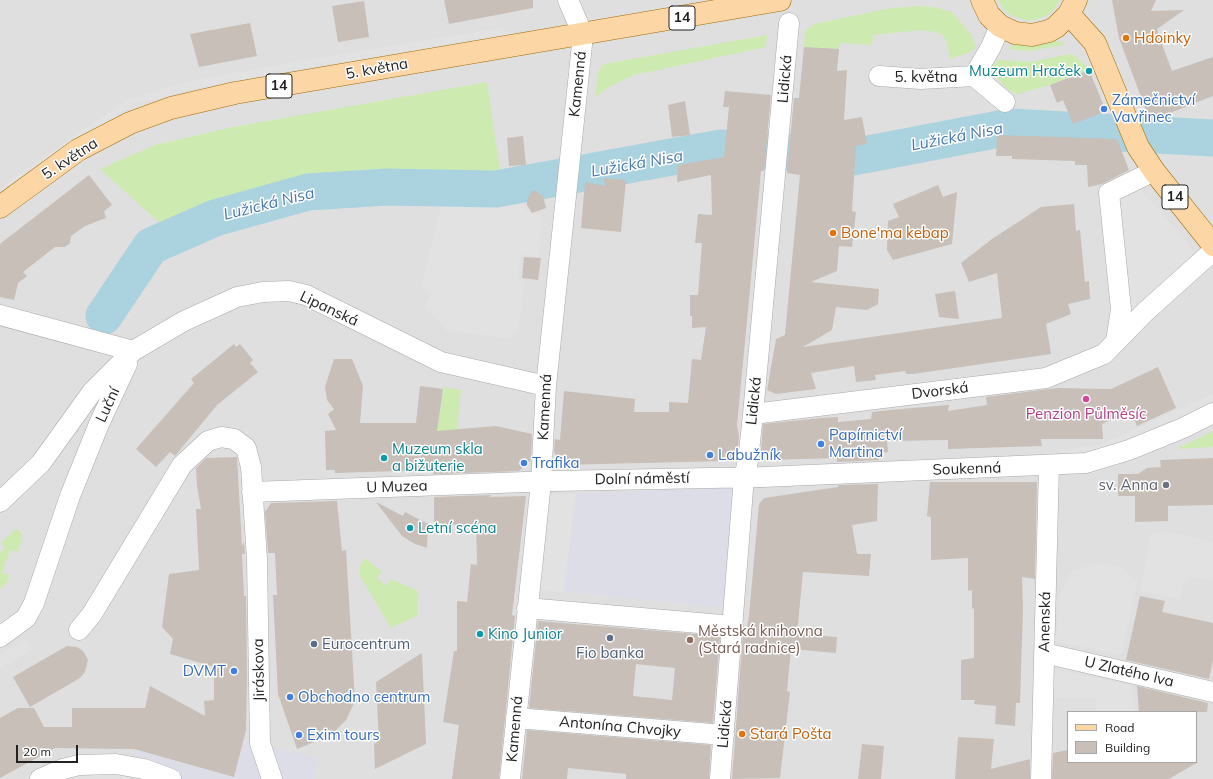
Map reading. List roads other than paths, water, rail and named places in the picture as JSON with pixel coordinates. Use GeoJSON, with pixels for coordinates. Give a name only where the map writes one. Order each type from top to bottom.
{"type":"FeatureCollection","features":[{"type":"Feature","properties":{"kind":"main road","name":"5. května"},"geometry":{"type":"LineString","coordinates":[[0,207],[78,150],[130,123],[171,108],[235,94],[780,0]]}},
{"type":"Feature","properties":{"kind":"main road"},"geometry":{"type":"LineString","coordinates":[[982,0],[989,15],[1000,26],[1016,33],[1032,35],[1045,32],[1067,14]]}},
{"type":"Feature","properties":{"kind":"main road","name":"14"},"geometry":{"type":"LineString","coordinates":[[1067,14],[1095,43],[1138,148],[1154,171],[1213,245]]}},
{"type":"Feature","properties":{"kind":"street"},"geometry":{"type":"LineString","coordinates":[[568,0],[583,35]]}},
{"type":"Feature","properties":{"kind":"street","name":"Lidická"},"geometry":{"type":"LineString","coordinates":[[720,779],[744,477],[748,461],[753,414],[780,135],[789,23]]}},
{"type":"Feature","properties":{"kind":"street","name":"5. května"},"geometry":{"type":"LineString","coordinates":[[974,76],[991,48],[1000,26]]}},
{"type":"Feature","properties":{"kind":"street","name":"Kamenná"},"geometry":{"type":"LineString","coordinates":[[510,779],[541,482],[546,386],[583,35]]}},
{"type":"Feature","properties":{"kind":"street","name":"5. května"},"geometry":{"type":"LineString","coordinates":[[879,76],[921,80],[974,76],[1005,102]]}},
{"type":"Feature","properties":{"kind":"street"},"geometry":{"type":"LineString","coordinates":[[1123,334],[1109,193],[1154,171]]}},
{"type":"Feature","properties":{"kind":"street","name":"Dvorská"},"geometry":{"type":"LineString","coordinates":[[753,414],[1046,378],[1104,354],[1145,312],[1213,251]]}},
{"type":"Feature","properties":{"kind":"street","name":"Lipanská"},"geometry":{"type":"LineString","coordinates":[[133,351],[184,321],[237,297],[263,292],[289,292],[306,295],[335,311],[441,362],[546,386]]}},
{"type":"Feature","properties":{"kind":"street"},"geometry":{"type":"LineString","coordinates":[[0,315],[133,351]]}},
{"type":"Feature","properties":{"kind":"street","name":"Luční"},"geometry":{"type":"LineString","coordinates":[[0,502],[41,463],[92,392],[133,351]]}},
{"type":"Feature","properties":{"kind":"street","name":"Luční"},"geometry":{"type":"LineString","coordinates":[[0,637],[26,618],[34,603],[70,496],[99,424],[133,351]]}},
{"type":"Feature","properties":{"kind":"street","name":"Soukenná"},"geometry":{"type":"LineString","coordinates":[[744,477],[1086,463],[1130,450],[1183,428],[1213,413]]}},
{"type":"Feature","properties":{"kind":"street"},"geometry":{"type":"LineString","coordinates":[[79,630],[92,614],[182,465],[198,448],[208,441],[221,437],[234,439],[246,448],[251,467],[252,492]]}},
{"type":"Feature","properties":{"kind":"street","name":"Anenská"},"geometry":{"type":"LineString","coordinates":[[1041,779],[1049,465]]}},
{"type":"Feature","properties":{"kind":"street","name":"Dolní náměstí"},"geometry":{"type":"LineString","coordinates":[[541,482],[744,477]]}},
{"type":"Feature","properties":{"kind":"street","name":"U Muzea"},"geometry":{"type":"LineString","coordinates":[[252,492],[541,482]]}},
{"type":"Feature","properties":{"kind":"street","name":"Jiráskova"},"geometry":{"type":"LineString","coordinates":[[252,492],[257,559],[260,744],[272,779]]}},
{"type":"Feature","properties":{"kind":"street"},"geometry":{"type":"LineString","coordinates":[[527,608],[733,626]]}},
{"type":"Feature","properties":{"kind":"street","name":"U Zlatého lva"},"geometry":{"type":"LineString","coordinates":[[1044,652],[1213,692]]}},
{"type":"Feature","properties":{"kind":"street","name":"Antonína Chvojky"},"geometry":{"type":"LineString","coordinates":[[516,718],[724,735]]}},
{"type":"Feature","properties":{"kind":"street"},"geometry":{"type":"LineString","coordinates":[[40,779],[63,768],[78,765],[116,764],[144,770],[171,779]]}},
{"type":"Feature","properties":{"kind":"waterway","name":"Lužická Nisa"},"geometry":{"type":"LineString","coordinates":[[104,316],[151,246],[215,218],[308,192],[387,187],[496,189],[721,148],[853,157],[1010,127],[1213,138]]}},
{"type":"Feature","properties":{"kind":"place","name":"Hdoinky"},"geometry":{"type":"Point","coordinates":[1126,38]}},
{"type":"Feature","properties":{"kind":"place","name":"Muzeum Hraček"},"geometry":{"type":"Point","coordinates":[1089,71]}},
{"type":"Feature","properties":{"kind":"place","name":"Zámečnictví Vavřinec"},"geometry":{"type":"Point","coordinates":[1104,109]}},
{"type":"Feature","properties":{"kind":"place","name":"Bone'ma kebap"},"geometry":{"type":"Point","coordinates":[833,233]}},
{"type":"Feature","properties":{"kind":"place","name":"Penzion Půlměsíc"},"geometry":{"type":"Point","coordinates":[1086,399]}},
{"type":"Feature","properties":{"kind":"place","name":"Papírnictví Martina"},"geometry":{"type":"Point","coordinates":[821,444]}},
{"type":"Feature","properties":{"kind":"place","name":"Labužník"},"geometry":{"type":"Point","coordinates":[710,455]}},
{"type":"Feature","properties":{"kind":"place","name":"Muzeum skla a bižuterie"},"geometry":{"type":"Point","coordinates":[384,458]}},
{"type":"Feature","properties":{"kind":"place","name":"Trafika"},"geometry":{"type":"Point","coordinates":[524,463]}},
{"type":"Feature","properties":{"kind":"place","name":"sv. Anna"},"geometry":{"type":"Point","coordinates":[1166,485]}},
{"type":"Feature","properties":{"kind":"place","name":"Letní scéna"},"geometry":{"type":"Point","coordinates":[410,528]}},
{"type":"Feature","properties":{"kind":"place","name":"Kino Junior"},"geometry":{"type":"Point","coordinates":[480,634]}},
{"type":"Feature","properties":{"kind":"place","name":"Fio banka"},"geometry":{"type":"Point","coordinates":[610,638]}},
{"type":"Feature","properties":{"kind":"place","name":"Městská knihovna (Stará radnice)"},"geometry":{"type":"Point","coordinates":[690,640]}},
{"type":"Feature","properties":{"kind":"place","name":"Eurocentrum"},"geometry":{"type":"Point","coordinates":[314,644]}},
{"type":"Feature","properties":{"kind":"place","name":"DVMT"},"geometry":{"type":"Point","coordinates":[234,671]}},
{"type":"Feature","properties":{"kind":"place","name":"Obchodno centrum"},"geometry":{"type":"Point","coordinates":[290,697]}},
{"type":"Feature","properties":{"kind":"place","name":"Stará Pošta"},"geometry":{"type":"Point","coordinates":[742,734]}},
{"type":"Feature","properties":{"kind":"place","name":"Exim tours"},"geometry":{"type":"Point","coordinates":[299,735]}}]}
